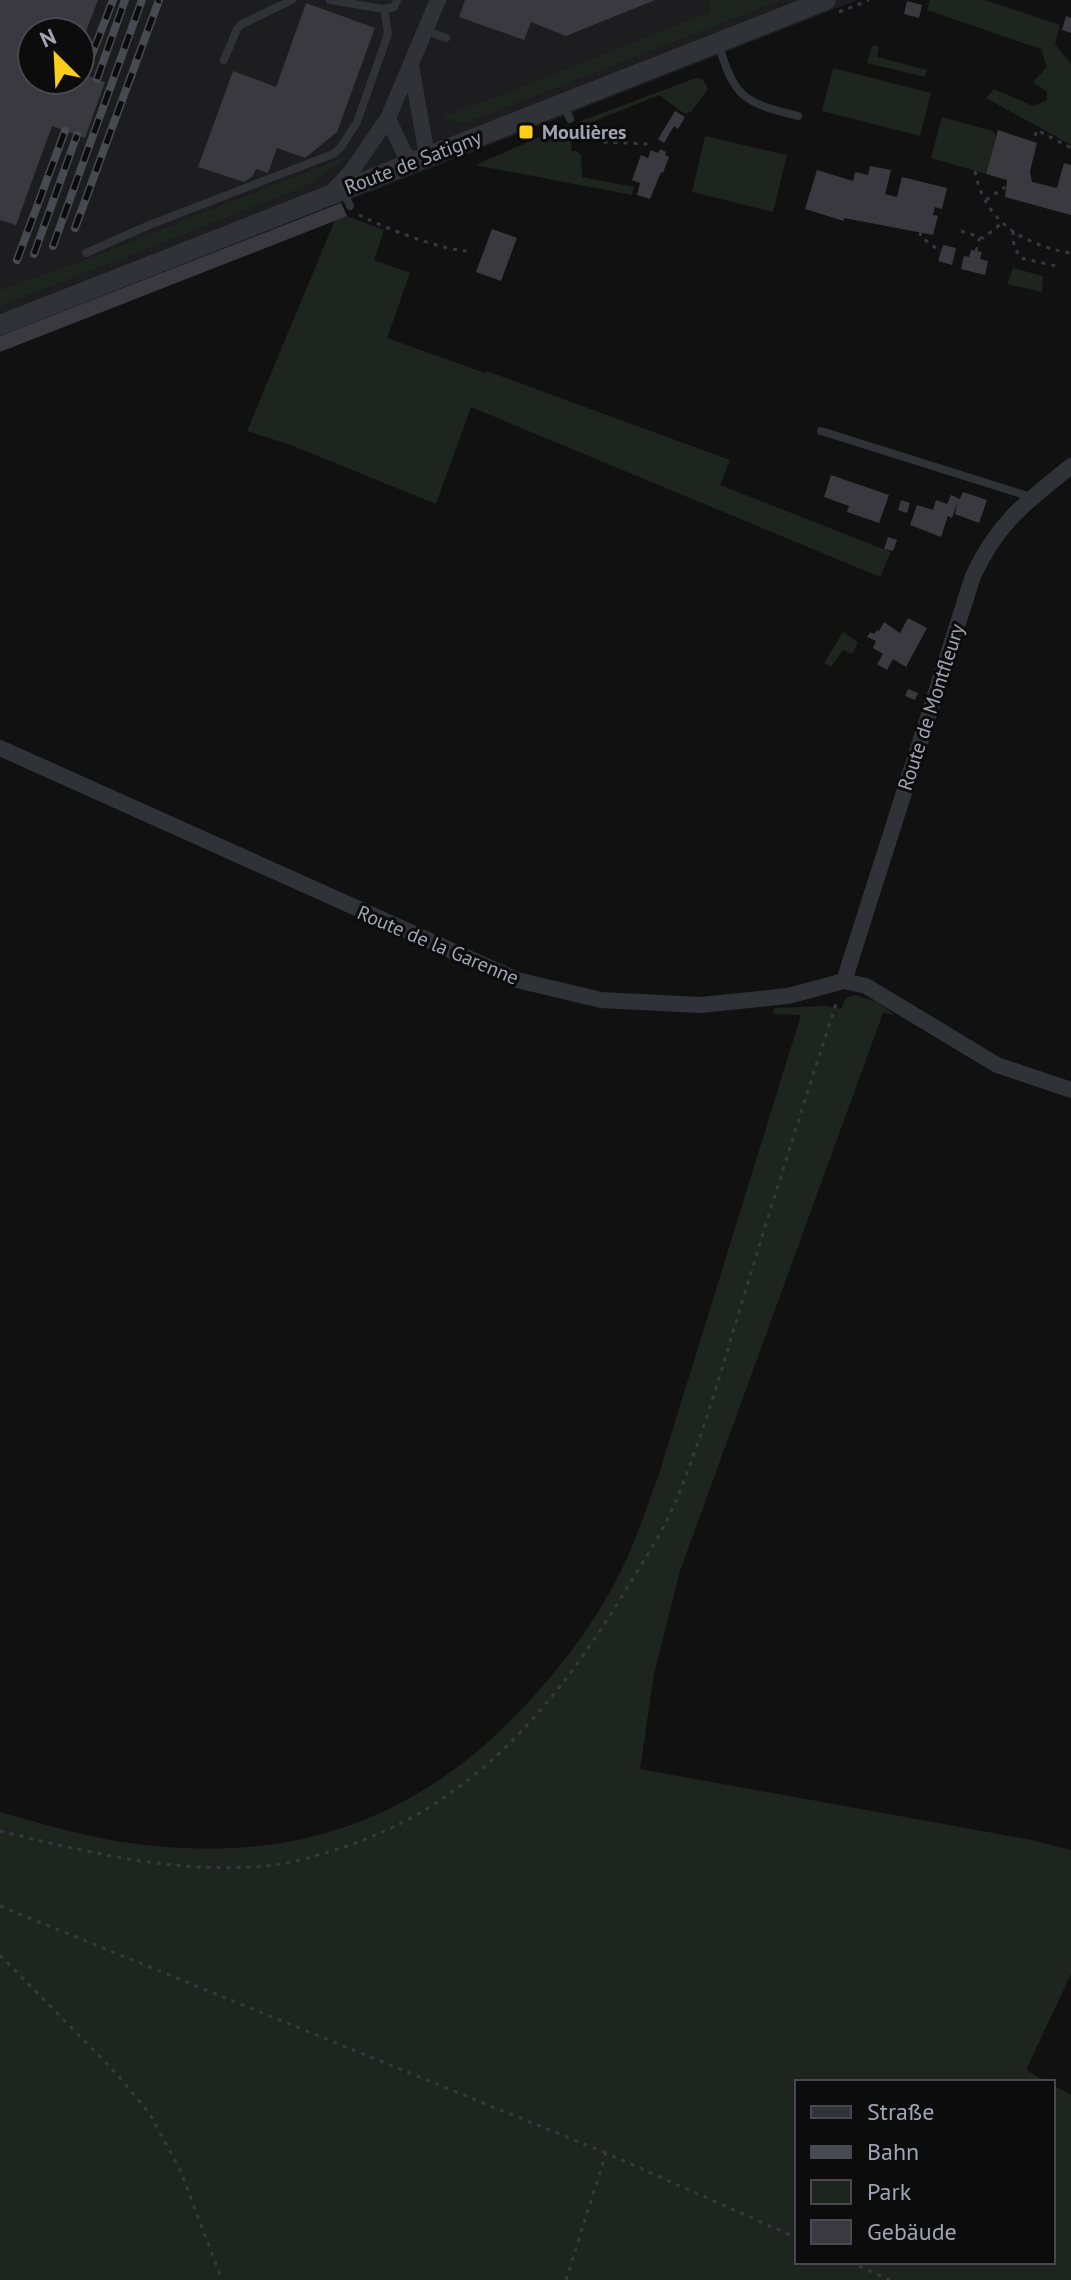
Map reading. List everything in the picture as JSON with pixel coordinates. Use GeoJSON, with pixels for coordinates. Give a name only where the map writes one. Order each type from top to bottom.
{"type":"FeatureCollection","features":[{"type":"Feature","properties":{"kind":"street"},"geometry":{"type":"LineString","coordinates":[[340,197],[351,172],[388,118],[438,0]]}},
{"type":"Feature","properties":{"kind":"street","name":"Route de Satigny"},"geometry":{"type":"LineString","coordinates":[[0,325],[340,197],[420,159],[566,111],[717,42],[826,0]]}},
{"type":"Feature","properties":{"kind":"street"},"geometry":{"type":"LineString","coordinates":[[411,65],[420,159]]}},
{"type":"Feature","properties":{"kind":"street"},"geometry":{"type":"LineString","coordinates":[[388,118],[403,151],[420,159]]}},
{"type":"Feature","properties":{"kind":"street","name":"Route de Montfleury"},"geometry":{"type":"LineString","coordinates":[[844,981],[973,576],[992,538],[1032,498],[1071,466]]}},
{"type":"Feature","properties":{"kind":"street","name":"Route de la Garenne"},"geometry":{"type":"LineString","coordinates":[[0,748],[453,953],[530,984],[601,1000],[701,1005],[788,996],[844,981]]}},
{"type":"Feature","properties":{"kind":"street"},"geometry":{"type":"LineString","coordinates":[[844,981],[866,986],[997,1065],[1071,1090]]}},
{"type":"Feature","properties":{"kind":"lane"},"geometry":{"type":"LineString","coordinates":[[224,60],[242,24],[292,0]]}},
{"type":"Feature","properties":{"kind":"lane"},"geometry":{"type":"LineString","coordinates":[[330,0],[384,9],[394,7],[397,0]]}},
{"type":"Feature","properties":{"kind":"lane"},"geometry":{"type":"LineString","coordinates":[[86,253],[333,154],[357,122],[388,34],[384,9]]}},
{"type":"Feature","properties":{"kind":"lane"},"geometry":{"type":"LineString","coordinates":[[425,30],[446,38]]}},
{"type":"Feature","properties":{"kind":"lane"},"geometry":{"type":"LineString","coordinates":[[717,42],[727,73],[738,91],[752,102],[798,116]]}},
{"type":"Feature","properties":{"kind":"lane"},"geometry":{"type":"LineString","coordinates":[[821,431],[1032,498]]}},
{"type":"Feature","properties":{"kind":"path"},"geometry":{"type":"LineString","coordinates":[[1035,136],[1037,130],[1071,148]]}},
{"type":"Feature","properties":{"kind":"path"},"geometry":{"type":"LineString","coordinates":[[580,131],[603,142],[649,144]]}},
{"type":"Feature","properties":{"kind":"path"},"geometry":{"type":"LineString","coordinates":[[975,171],[985,201],[992,214],[1002,223],[1036,243],[1071,253]]}},
{"type":"Feature","properties":{"kind":"path"},"geometry":{"type":"LineString","coordinates":[[985,201],[1005,187]]}},
{"type":"Feature","properties":{"kind":"path"},"geometry":{"type":"LineString","coordinates":[[363,217],[452,250],[473,251]]}},
{"type":"Feature","properties":{"kind":"path"},"geometry":{"type":"LineString","coordinates":[[961,231],[983,238],[1002,223]]}},
{"type":"Feature","properties":{"kind":"path"},"geometry":{"type":"LineString","coordinates":[[1013,231],[1014,247],[1021,258],[1056,266]]}},
{"type":"Feature","properties":{"kind":"path"},"geometry":{"type":"LineString","coordinates":[[921,232],[920,236],[941,252]]}},
{"type":"Feature","properties":{"kind":"path"},"geometry":{"type":"LineString","coordinates":[[976,251],[980,237]]}},
{"type":"Feature","properties":{"kind":"path"},"geometry":{"type":"LineString","coordinates":[[0,1831],[79,1850],[170,1865],[266,1866],[314,1856],[397,1827],[474,1778],[511,1743],[542,1709],[600,1631],[658,1538],[678,1498],[844,981]]}},
{"type":"Feature","properties":{"kind":"path"},"geometry":{"type":"LineString","coordinates":[[0,1906],[606,2153],[795,2237]]}},
{"type":"Feature","properties":{"kind":"path"},"geometry":{"type":"LineString","coordinates":[[0,1955],[115,2072],[150,2114],[181,2172],[222,2280]]}},
{"type":"Feature","properties":{"kind":"path"},"geometry":{"type":"LineString","coordinates":[[566,2280],[606,2153]]}},
{"type":"Feature","properties":{"kind":"path"},"geometry":{"type":"LineString","coordinates":[[854,2264],[890,2280]]}},
{"type":"Feature","properties":{"kind":"shaded area"},"geometry":{"type":"Polygon","coordinates":[[[0,0],[858,0],[342,203],[347,216],[0,352],[0,0]]]}},
{"type":"Feature","properties":{"kind":"green space"},"geometry":{"type":"Polygon","coordinates":[[[709,0],[781,0],[470,121],[458,123],[442,118],[710,12],[709,0]]]}},
{"type":"Feature","properties":{"kind":"green space"},"geometry":{"type":"Polygon","coordinates":[[[930,0],[985,0],[1060,25],[1055,44],[1071,64],[1071,145],[986,98],[994,89],[1033,106],[1047,100],[1047,92],[1033,82],[1047,67],[1041,49],[927,10],[930,0]]]}},
{"type":"Feature","properties":{"kind":"green space"},"geometry":{"type":"Polygon","coordinates":[[[872,46],[879,46],[877,57],[927,70],[925,77],[867,63],[872,46]]]}},
{"type":"Feature","properties":{"kind":"green space"},"geometry":{"type":"Polygon","coordinates":[[[833,68],[931,93],[920,136],[822,111],[833,68]]]}},
{"type":"Feature","properties":{"kind":"green space"},"geometry":{"type":"Polygon","coordinates":[[[696,78],[703,79],[708,89],[691,112],[685,114],[659,95],[580,127],[578,122],[696,78]]]}},
{"type":"Feature","properties":{"kind":"green space"},"geometry":{"type":"Polygon","coordinates":[[[942,117],[993,131],[996,136],[986,174],[931,158],[942,117]]]}},
{"type":"Feature","properties":{"kind":"green space"},"geometry":{"type":"Polygon","coordinates":[[[567,125],[572,139],[571,151],[577,151],[581,156],[582,177],[634,187],[632,195],[475,165],[567,125]]]}},
{"type":"Feature","properties":{"kind":"green space"},"geometry":{"type":"Polygon","coordinates":[[[705,136],[787,155],[773,212],[692,192],[705,136]]]}},
{"type":"Feature","properties":{"kind":"green space"},"geometry":{"type":"Polygon","coordinates":[[[347,156],[303,187],[0,306],[0,290],[347,156]]]}},
{"type":"Feature","properties":{"kind":"green space"},"geometry":{"type":"Polygon","coordinates":[[[347,216],[384,230],[374,260],[410,273],[387,338],[485,373],[487,371],[730,460],[720,485],[891,552],[880,577],[471,407],[436,504],[288,444],[247,431],[335,220],[347,216]]]}},
{"type":"Feature","properties":{"kind":"green space"},"geometry":{"type":"Polygon","coordinates":[[[1013,268],[1043,276],[1042,292],[1007,284],[1013,268]]]}},
{"type":"Feature","properties":{"kind":"green space"},"geometry":{"type":"Polygon","coordinates":[[[843,632],[858,642],[852,654],[843,650],[831,667],[824,663],[843,632]]]}},
{"type":"Feature","properties":{"kind":"green space"},"geometry":{"type":"Polygon","coordinates":[[[855,995],[877,1002],[895,1015],[883,1013],[680,1571],[654,1674],[640,1769],[1032,1840],[1071,1850],[1071,1974],[1026,2070],[1044,2080],[795,2080],[795,2264],[1055,2264],[1055,2086],[1071,2095],[1071,2280],[0,2280],[0,1812],[81,1834],[130,1843],[190,1848],[247,1847],[300,1839],[351,1825],[400,1803],[446,1775],[491,1740],[533,1697],[580,1638],[611,1590],[635,1538],[658,1477],[801,1015],[773,1014],[774,1008],[826,1006],[841,1009],[846,998],[855,995]]]}},
{"type":"Feature","properties":{"kind":"building"},"geometry":{"type":"Polygon","coordinates":[[[0,0],[98,0],[92,16],[16,16],[16,96],[96,96],[96,79],[105,82],[85,138],[52,126],[16,225],[0,220],[0,0]]]}},
{"type":"Feature","properties":{"kind":"building"},"geometry":{"type":"Polygon","coordinates":[[[465,0],[655,0],[566,36],[531,22],[524,40],[459,17],[465,0]]]}},
{"type":"Feature","properties":{"kind":"building"},"geometry":{"type":"Polygon","coordinates":[[[907,1],[922,5],[919,18],[904,14],[907,1]]]}},
{"type":"Feature","properties":{"kind":"building"},"geometry":{"type":"Polygon","coordinates":[[[306,3],[375,28],[337,132],[305,158],[277,148],[268,173],[256,169],[252,177],[244,182],[198,167],[233,71],[276,87],[306,3]]]}},
{"type":"Feature","properties":{"kind":"building"},"geometry":{"type":"Polygon","coordinates":[[[1066,16],[1071,18],[1071,33],[1062,30],[1066,16]]]}},
{"type":"Feature","properties":{"kind":"building"},"geometry":{"type":"Polygon","coordinates":[[[675,111],[685,117],[678,129],[674,126],[664,143],[658,139],[675,111]]]}},
{"type":"Feature","properties":{"kind":"building"},"geometry":{"type":"Polygon","coordinates":[[[998,130],[1037,143],[1030,171],[1032,182],[1057,188],[1064,163],[1071,165],[1071,215],[1005,197],[1007,180],[986,174],[998,130]]]}},
{"type":"Feature","properties":{"kind":"building"},"geometry":{"type":"Polygon","coordinates":[[[660,149],[669,157],[650,199],[637,195],[640,183],[632,180],[641,155],[648,158],[651,150],[658,153],[660,149]]]}},
{"type":"Feature","properties":{"kind":"building"},"geometry":{"type":"Polygon","coordinates":[[[870,166],[891,170],[885,194],[897,197],[902,177],[947,188],[942,209],[935,207],[933,215],[938,216],[933,235],[844,218],[844,221],[805,209],[817,170],[853,181],[855,172],[868,175],[870,166]]]}},
{"type":"Feature","properties":{"kind":"building"},"geometry":{"type":"Polygon","coordinates":[[[341,203],[347,216],[0,352],[0,336],[341,203]]]}},
{"type":"Feature","properties":{"kind":"building"},"geometry":{"type":"Polygon","coordinates":[[[492,229],[517,238],[501,281],[476,272],[492,229]]]}},
{"type":"Feature","properties":{"kind":"building"},"geometry":{"type":"Polygon","coordinates":[[[943,245],[956,248],[952,265],[938,261],[943,245]]]}},
{"type":"Feature","properties":{"kind":"building"},"geometry":{"type":"Polygon","coordinates":[[[971,250],[982,252],[980,259],[988,261],[985,275],[961,269],[964,256],[969,257],[971,250]]]}},
{"type":"Feature","properties":{"kind":"building"},"geometry":{"type":"Polygon","coordinates":[[[831,475],[889,495],[879,523],[847,512],[849,506],[824,497],[831,475]]]}},
{"type":"Feature","properties":{"kind":"building"},"geometry":{"type":"Polygon","coordinates":[[[963,492],[987,500],[979,523],[955,514],[957,503],[952,518],[948,516],[941,537],[910,525],[917,505],[933,510],[936,500],[947,504],[951,495],[960,499],[963,492]]]}},
{"type":"Feature","properties":{"kind":"building"},"geometry":{"type":"Polygon","coordinates":[[[901,500],[910,503],[907,513],[898,510],[901,500]]]}},
{"type":"Feature","properties":{"kind":"building"},"geometry":{"type":"Polygon","coordinates":[[[888,537],[897,540],[893,551],[884,549],[888,537]]]}},
{"type":"Feature","properties":{"kind":"building"},"geometry":{"type":"Polygon","coordinates":[[[908,618],[927,628],[906,667],[893,659],[887,670],[877,664],[883,654],[873,648],[876,641],[867,637],[870,632],[874,634],[879,631],[884,622],[900,633],[908,618]]]}},
{"type":"Feature","properties":{"kind":"building"},"geometry":{"type":"Polygon","coordinates":[[[908,689],[918,693],[915,700],[905,696],[908,689]]]}},
{"type":"Feature","properties":{"kind":"railway"},"geometry":{"type":"LineString","coordinates":[[96,44],[113,0]]}},
{"type":"Feature","properties":{"kind":"railway"},"geometry":{"type":"LineString","coordinates":[[97,79],[125,0]]}},
{"type":"Feature","properties":{"kind":"railway"},"geometry":{"type":"LineString","coordinates":[[53,246],[142,0]]}},
{"type":"Feature","properties":{"kind":"railway"},"geometry":{"type":"LineString","coordinates":[[75,228],[159,0]]}},
{"type":"Feature","properties":{"kind":"railway"},"geometry":{"type":"LineString","coordinates":[[17,260],[65,131]]}},
{"type":"Feature","properties":{"kind":"railway"},"geometry":{"type":"LineString","coordinates":[[34,254],[77,135]]}},
{"type":"Feature","properties":{"kind":"place","name":"Moulières"},"geometry":{"type":"Point","coordinates":[526,132]}}]}
